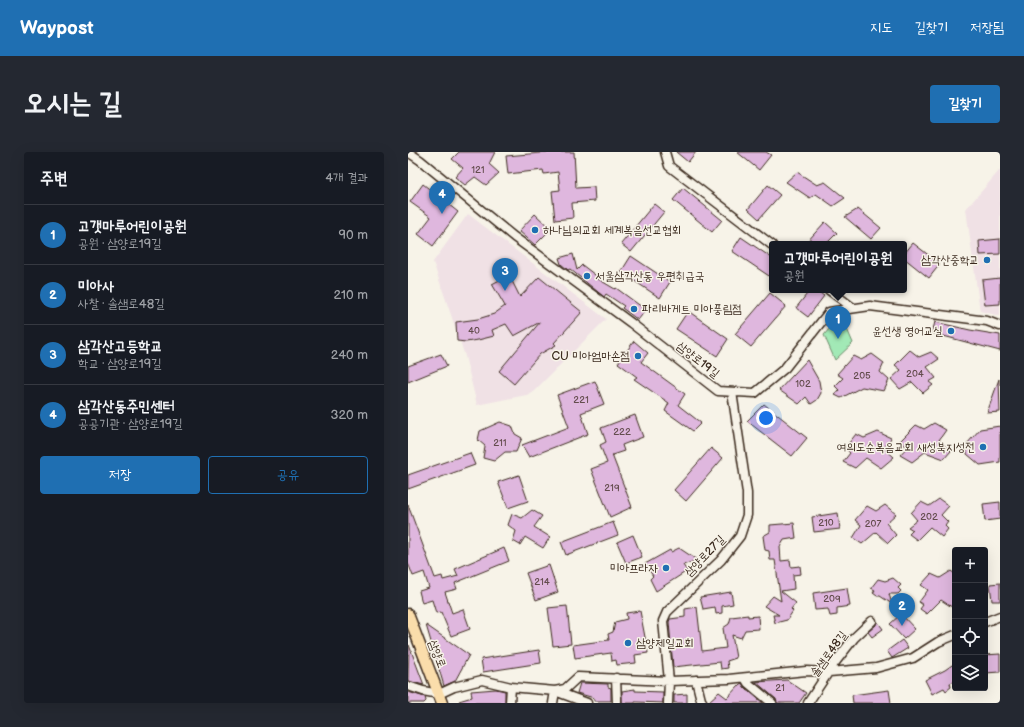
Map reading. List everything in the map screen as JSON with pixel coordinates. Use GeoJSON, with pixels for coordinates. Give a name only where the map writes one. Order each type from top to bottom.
{"type":"FeatureCollection","features":[{"type":"Feature","properties":{"kind":"main road","name":"삼양로"},"geometry":{"type":"LineString","coordinates":[[408,614],[441,698]]}},
{"type":"Feature","properties":{"kind":"street","name":"삼양로19길"},"geometry":{"type":"LineString","coordinates":[[408,152],[514,237],[631,323],[718,391],[755,393],[785,368],[829,312],[870,306],[987,321],[1000,326]]}},
{"type":"Feature","properties":{"kind":"street"},"geometry":{"type":"LineString","coordinates":[[665,152],[669,166],[769,244]]}},
{"type":"Feature","properties":{"kind":"street"},"geometry":{"type":"LineString","coordinates":[[833,293],[853,308]]}},
{"type":"Feature","properties":{"kind":"street","name":"삼양로27길"},"geometry":{"type":"LineString","coordinates":[[668,703],[669,681],[663,621],[667,612],[721,560],[740,536],[747,515],[748,493],[732,392]]}},
{"type":"Feature","properties":{"kind":"street"},"geometry":{"type":"LineString","coordinates":[[988,621],[1000,616]]}},
{"type":"Feature","properties":{"kind":"street","name":"솔샘로48길"},"geometry":{"type":"LineString","coordinates":[[808,703],[854,638],[872,621]]}},
{"type":"Feature","properties":{"kind":"street"},"geometry":{"type":"LineString","coordinates":[[555,691],[565,689],[578,677],[669,681],[745,678],[806,671],[829,672],[876,668],[913,658],[938,642],[952,636]]}},
{"type":"Feature","properties":{"kind":"street"},"geometry":{"type":"LineString","coordinates":[[616,678],[618,703]]}},
{"type":"Feature","properties":{"kind":"street"},"geometry":{"type":"LineString","coordinates":[[745,678],[748,683],[772,703]]}},
{"type":"Feature","properties":{"kind":"street"},"geometry":{"type":"LineString","coordinates":[[408,686],[441,698],[454,687],[482,680],[511,687],[555,691],[587,703]]}},
{"type":"Feature","properties":{"kind":"street"},"geometry":{"type":"LineString","coordinates":[[696,680],[700,700],[703,703]]}},
{"type":"Feature","properties":{"kind":"street"},"geometry":{"type":"LineString","coordinates":[[510,703],[511,687]]}},
{"type":"Feature","properties":{"kind":"street"},"geometry":{"type":"LineString","coordinates":[[553,703],[555,691]]}},
{"type":"Feature","properties":{"kind":"shaded area","name":"삼각산중학교"},"geometry":{"type":"Polygon","coordinates":[[[999,171],[1000,316],[980,311],[966,209],[999,171]]]}},
{"type":"Feature","properties":{"kind":"shaded area"},"geometry":{"type":"Polygon","coordinates":[[[468,214],[606,319],[531,394],[477,405],[465,356],[433,262],[468,214]]]}},
{"type":"Feature","properties":{"kind":"green space"},"geometry":{"type":"Polygon","coordinates":[[[841,315],[853,343],[835,360],[824,335],[841,315]]]}},
{"type":"Feature","properties":{"kind":"building"},"geometry":{"type":"Polygon","coordinates":[[[459,152],[495,152],[489,164],[499,173],[486,185],[475,177],[465,185],[455,177],[463,168],[452,159],[459,152]]]}},
{"type":"Feature","properties":{"kind":"building"},"geometry":{"type":"Polygon","coordinates":[[[541,152],[574,152],[576,188],[594,187],[595,201],[572,203],[573,218],[555,220],[552,191],[560,190],[558,172],[544,174],[543,170],[508,174],[506,156],[541,152]]]}},
{"type":"Feature","properties":{"kind":"building"},"geometry":{"type":"Polygon","coordinates":[[[676,152],[696,152],[688,162],[676,152]]]}},
{"type":"Feature","properties":{"kind":"building"},"geometry":{"type":"Polygon","coordinates":[[[737,152],[766,152],[771,155],[759,170],[737,152]]]}},
{"type":"Feature","properties":{"kind":"building"},"geometry":{"type":"Polygon","coordinates":[[[797,172],[817,185],[825,182],[845,198],[833,206],[816,194],[810,198],[786,182],[797,172]]]}},
{"type":"Feature","properties":{"kind":"building"},"geometry":{"type":"Polygon","coordinates":[[[423,184],[458,212],[433,246],[418,234],[431,217],[410,202],[423,184]]]}},
{"type":"Feature","properties":{"kind":"building"},"geometry":{"type":"Polygon","coordinates":[[[768,185],[780,195],[759,219],[748,209],[768,185]]]}},
{"type":"Feature","properties":{"kind":"building"},"geometry":{"type":"Polygon","coordinates":[[[683,188],[722,220],[712,232],[673,200],[683,188]]]}},
{"type":"Feature","properties":{"kind":"building"},"geometry":{"type":"Polygon","coordinates":[[[654,204],[664,212],[631,252],[621,244],[654,204]]]}},
{"type":"Feature","properties":{"kind":"building"},"geometry":{"type":"Polygon","coordinates":[[[858,209],[881,228],[871,239],[845,217],[858,209]]]}},
{"type":"Feature","properties":{"kind":"building","name":"하나님의교회 세계복음선교협회"},"geometry":{"type":"Polygon","coordinates":[[[535,214],[551,229],[535,245],[519,231],[535,214]]]}},
{"type":"Feature","properties":{"kind":"building"},"geometry":{"type":"Polygon","coordinates":[[[825,222],[837,233],[829,241],[808,241],[825,222]]]}},
{"type":"Feature","properties":{"kind":"building"},"geometry":{"type":"Polygon","coordinates":[[[741,237],[769,256],[769,276],[732,251],[741,237]]]}},
{"type":"Feature","properties":{"kind":"building"},"geometry":{"type":"Polygon","coordinates":[[[1000,239],[1000,254],[980,255],[979,241],[1000,239]]]}},
{"type":"Feature","properties":{"kind":"building"},"geometry":{"type":"Polygon","coordinates":[[[913,243],[940,264],[929,278],[907,260],[907,250],[913,243]]]}},
{"type":"Feature","properties":{"kind":"building"},"geometry":{"type":"Polygon","coordinates":[[[573,254],[577,270],[582,265],[599,278],[598,279],[615,289],[616,288],[646,310],[638,320],[622,308],[624,306],[606,294],[604,297],[570,269],[568,270],[561,264],[559,258],[573,254]]]}},
{"type":"Feature","properties":{"kind":"building"},"geometry":{"type":"Polygon","coordinates":[[[631,256],[670,282],[660,298],[621,272],[631,256]]]}},
{"type":"Feature","properties":{"kind":"building"},"geometry":{"type":"Polygon","coordinates":[[[509,275],[520,297],[539,277],[582,312],[554,343],[556,345],[540,354],[514,384],[499,371],[540,322],[514,336],[506,324],[492,330],[494,336],[466,342],[457,341],[456,322],[478,319],[494,314],[505,306],[492,284],[509,275]]]}},
{"type":"Feature","properties":{"kind":"building"},"geometry":{"type":"Polygon","coordinates":[[[1000,278],[1000,304],[985,305],[982,280],[1000,278]]]}},
{"type":"Feature","properties":{"kind":"building"},"geometry":{"type":"Polygon","coordinates":[[[770,293],[786,306],[751,347],[735,334],[770,293]]]}},
{"type":"Feature","properties":{"kind":"building"},"geometry":{"type":"Polygon","coordinates":[[[808,293],[820,293],[824,296],[808,317],[796,308],[808,293]]]}},
{"type":"Feature","properties":{"kind":"building"},"geometry":{"type":"Polygon","coordinates":[[[688,311],[728,339],[717,356],[676,329],[688,311]]]}},
{"type":"Feature","properties":{"kind":"building"},"geometry":{"type":"Polygon","coordinates":[[[935,322],[1000,335],[1000,351],[932,333],[935,322]]]}},
{"type":"Feature","properties":{"kind":"building"},"geometry":{"type":"Polygon","coordinates":[[[634,341],[648,353],[641,362],[685,394],[678,405],[701,423],[693,431],[665,411],[669,403],[634,379],[637,377],[618,363],[634,341]]]}},
{"type":"Feature","properties":{"kind":"building"},"geometry":{"type":"Polygon","coordinates":[[[910,350],[919,357],[931,352],[939,359],[927,367],[936,378],[929,382],[933,385],[923,393],[912,382],[900,389],[891,379],[901,370],[895,365],[910,350]]]}},
{"type":"Feature","properties":{"kind":"building"},"geometry":{"type":"Polygon","coordinates":[[[441,354],[447,366],[408,382],[408,366],[441,354]]]}},
{"type":"Feature","properties":{"kind":"building"},"geometry":{"type":"Polygon","coordinates":[[[872,354],[884,363],[880,372],[889,380],[884,391],[862,387],[841,398],[835,395],[839,390],[835,386],[843,378],[837,374],[853,356],[861,360],[872,354]]]}},
{"type":"Feature","properties":{"kind":"building"},"geometry":{"type":"Polygon","coordinates":[[[807,360],[819,381],[821,393],[817,400],[811,404],[806,397],[799,404],[779,390],[807,360]]]}},
{"type":"Feature","properties":{"kind":"building"},"geometry":{"type":"Polygon","coordinates":[[[999,379],[1000,412],[987,413],[999,379]]]}},
{"type":"Feature","properties":{"kind":"building"},"geometry":{"type":"Polygon","coordinates":[[[595,381],[604,404],[581,413],[588,434],[529,457],[522,445],[569,427],[557,395],[595,381]]]}},
{"type":"Feature","properties":{"kind":"building"},"geometry":{"type":"Polygon","coordinates":[[[764,404],[807,438],[792,456],[747,421],[764,404]]]}},
{"type":"Feature","properties":{"kind":"building"},"geometry":{"type":"Polygon","coordinates":[[[635,415],[643,437],[622,445],[624,451],[612,455],[632,507],[610,517],[591,469],[607,463],[600,445],[606,442],[601,428],[635,415]]]}},
{"type":"Feature","properties":{"kind":"building"},"geometry":{"type":"Polygon","coordinates":[[[500,422],[512,426],[515,434],[522,438],[516,452],[505,452],[494,461],[483,458],[485,446],[478,440],[480,431],[500,422]]]}},
{"type":"Feature","properties":{"kind":"building"},"geometry":{"type":"Polygon","coordinates":[[[934,423],[946,430],[939,440],[951,451],[944,459],[925,452],[912,462],[900,455],[907,447],[900,441],[916,425],[924,429],[934,423]]]}},
{"type":"Feature","properties":{"kind":"building","name":"여의도순복음교회 새성북지성전"},"geometry":{"type":"Polygon","coordinates":[[[1000,426],[1000,462],[980,465],[967,454],[966,445],[980,429],[1000,426]]]}},
{"type":"Feature","properties":{"kind":"building"},"geometry":{"type":"Polygon","coordinates":[[[878,432],[891,438],[884,448],[894,457],[881,468],[866,458],[855,468],[843,462],[850,453],[845,448],[856,434],[864,438],[878,432]]]}},
{"type":"Feature","properties":{"kind":"building"},"geometry":{"type":"Polygon","coordinates":[[[711,448],[723,458],[686,501],[674,490],[711,448]]]}},
{"type":"Feature","properties":{"kind":"building"},"geometry":{"type":"Polygon","coordinates":[[[470,453],[475,465],[408,489],[408,475],[470,453]]]}},
{"type":"Feature","properties":{"kind":"building"},"geometry":{"type":"Polygon","coordinates":[[[519,475],[528,501],[508,508],[498,482],[519,475]]]}},
{"type":"Feature","properties":{"kind":"building"},"geometry":{"type":"Polygon","coordinates":[[[939,499],[949,506],[941,515],[948,522],[945,526],[948,529],[942,537],[930,527],[917,540],[909,534],[913,530],[908,527],[917,520],[911,513],[921,502],[929,506],[939,499]]]}},
{"type":"Feature","properties":{"kind":"building"},"geometry":{"type":"Polygon","coordinates":[[[1000,502],[1000,519],[985,521],[983,504],[1000,502]]]}},
{"type":"Feature","properties":{"kind":"building"},"geometry":{"type":"Polygon","coordinates":[[[408,505],[435,578],[442,576],[443,580],[458,576],[455,569],[504,548],[509,561],[455,583],[457,589],[445,592],[452,613],[463,609],[470,629],[451,636],[441,612],[436,613],[432,600],[422,603],[419,591],[429,588],[424,572],[413,576],[408,563],[408,505]]]}},
{"type":"Feature","properties":{"kind":"building"},"geometry":{"type":"Polygon","coordinates":[[[885,505],[896,514],[886,523],[896,535],[888,543],[876,532],[862,544],[853,538],[861,525],[855,520],[867,506],[876,511],[885,505]]]}},
{"type":"Feature","properties":{"kind":"building"},"geometry":{"type":"Polygon","coordinates":[[[532,510],[542,516],[534,527],[550,537],[543,548],[525,537],[520,545],[513,541],[516,531],[508,525],[512,514],[522,518],[532,510]]]}},
{"type":"Feature","properties":{"kind":"building"},"geometry":{"type":"Polygon","coordinates":[[[838,513],[840,529],[814,532],[812,517],[838,513]]]}},
{"type":"Feature","properties":{"kind":"building"},"geometry":{"type":"Polygon","coordinates":[[[613,522],[618,535],[566,555],[561,542],[613,522]]]}},
{"type":"Feature","properties":{"kind":"building"},"geometry":{"type":"Polygon","coordinates":[[[794,523],[796,538],[784,540],[780,547],[781,561],[790,560],[791,567],[800,566],[801,574],[793,575],[794,589],[781,591],[796,603],[791,609],[793,611],[787,620],[775,623],[773,615],[779,615],[764,606],[773,596],[781,601],[775,560],[770,560],[769,551],[765,550],[763,536],[770,532],[770,525],[794,523]]]}},
{"type":"Feature","properties":{"kind":"building"},"geometry":{"type":"Polygon","coordinates":[[[633,535],[642,557],[626,563],[617,542],[633,535]]]}},
{"type":"Feature","properties":{"kind":"building","name":"미아프라자"},"geometry":{"type":"Polygon","coordinates":[[[679,548],[697,560],[683,565],[687,571],[656,591],[650,579],[653,576],[645,564],[670,550],[671,552],[679,548]]]}},
{"type":"Feature","properties":{"kind":"building"},"geometry":{"type":"Polygon","coordinates":[[[549,565],[558,592],[536,600],[526,573],[549,565]]]}},
{"type":"Feature","properties":{"kind":"building"},"geometry":{"type":"Polygon","coordinates":[[[952,572],[952,607],[941,600],[927,614],[920,609],[923,605],[919,602],[928,590],[921,585],[931,574],[940,578],[952,572]]]}},
{"type":"Feature","properties":{"kind":"building"},"geometry":{"type":"Polygon","coordinates":[[[893,578],[901,585],[898,588],[901,591],[898,594],[889,594],[892,604],[873,593],[875,590],[871,588],[878,579],[885,581],[893,578]]]}},
{"type":"Feature","properties":{"kind":"building"},"geometry":{"type":"Polygon","coordinates":[[[1000,583],[1000,601],[992,601],[990,584],[1000,583]]]}},
{"type":"Feature","properties":{"kind":"building"},"geometry":{"type":"Polygon","coordinates":[[[847,588],[850,606],[837,608],[837,615],[830,616],[828,609],[815,610],[813,593],[847,588]]]}},
{"type":"Feature","properties":{"kind":"building"},"geometry":{"type":"Polygon","coordinates":[[[731,592],[733,604],[722,606],[722,613],[716,614],[715,607],[703,609],[700,597],[731,592]]]}},
{"type":"Feature","properties":{"kind":"building"},"geometry":{"type":"Polygon","coordinates":[[[567,606],[571,644],[553,646],[548,608],[567,606]]]}},
{"type":"Feature","properties":{"kind":"building"},"geometry":{"type":"Polygon","coordinates":[[[697,607],[702,651],[726,648],[723,628],[729,624],[731,617],[748,615],[748,617],[758,616],[759,629],[745,630],[741,638],[732,635],[736,658],[727,661],[728,668],[721,669],[720,662],[673,667],[670,619],[685,617],[685,609],[697,607]]]}},
{"type":"Feature","properties":{"kind":"building","name":"삼양제일교회"},"geometry":{"type":"Polygon","coordinates":[[[640,611],[648,653],[635,655],[636,663],[617,665],[616,660],[612,661],[611,653],[575,658],[573,645],[609,640],[608,634],[613,632],[615,622],[627,619],[626,613],[640,611]]]}},
{"type":"Feature","properties":{"kind":"building"},"geometry":{"type":"Polygon","coordinates":[[[901,614],[915,629],[904,639],[890,624],[901,614]]]}},
{"type":"Feature","properties":{"kind":"building"},"geometry":{"type":"Polygon","coordinates":[[[877,621],[883,629],[872,637],[868,632],[876,625],[877,621]]]}},
{"type":"Feature","properties":{"kind":"building"},"geometry":{"type":"Polygon","coordinates":[[[426,625],[469,655],[455,681],[444,686],[426,625]]]}},
{"type":"Feature","properties":{"kind":"building"},"geometry":{"type":"Polygon","coordinates":[[[902,640],[908,648],[892,658],[887,651],[902,640]]]}},
{"type":"Feature","properties":{"kind":"building"},"geometry":{"type":"Polygon","coordinates":[[[409,645],[424,685],[408,681],[409,645]]]}},
{"type":"Feature","properties":{"kind":"building"},"geometry":{"type":"Polygon","coordinates":[[[539,650],[541,663],[483,672],[481,659],[539,650]]]}},
{"type":"Feature","properties":{"kind":"building"},"geometry":{"type":"Polygon","coordinates":[[[1000,654],[1000,672],[988,673],[988,655],[1000,654]]]}},
{"type":"Feature","properties":{"kind":"building"},"geometry":{"type":"Polygon","coordinates":[[[952,665],[951,687],[946,691],[944,688],[932,694],[925,680],[952,665]]]}},
{"type":"Feature","properties":{"kind":"building"},"geometry":{"type":"Polygon","coordinates":[[[787,680],[806,693],[799,703],[777,703],[776,699],[756,682],[787,680]]]}},
{"type":"Feature","properties":{"kind":"building"},"geometry":{"type":"Polygon","coordinates":[[[580,683],[608,684],[608,687],[611,688],[611,701],[594,701],[594,698],[577,693],[580,683]]]}},
{"type":"Feature","properties":{"kind":"building"},"geometry":{"type":"Polygon","coordinates":[[[742,683],[744,687],[763,703],[708,703],[719,692],[727,698],[742,683]]]}},
{"type":"Feature","properties":{"kind":"building"},"geometry":{"type":"Polygon","coordinates":[[[496,689],[505,691],[505,703],[460,703],[459,701],[472,697],[471,691],[496,689]]]}},
{"type":"Feature","properties":{"kind":"building"},"geometry":{"type":"Polygon","coordinates":[[[635,689],[635,691],[663,692],[663,703],[622,703],[622,691],[635,689]]]}},
{"type":"Feature","properties":{"kind":"building"},"geometry":{"type":"Polygon","coordinates":[[[889,690],[891,703],[853,703],[852,695],[889,690]]]}},
{"type":"Feature","properties":{"kind":"building"},"geometry":{"type":"Polygon","coordinates":[[[408,692],[425,697],[426,701],[424,703],[408,703],[408,692]]]}},
{"type":"Feature","properties":{"kind":"building"},"geometry":{"type":"Polygon","coordinates":[[[687,694],[687,703],[674,703],[674,695],[687,694]]]}},
{"type":"Feature","properties":{"kind":"place","name":"삼각산동주민센터"},"geometry":{"type":"Point","coordinates":[442,214]}},
{"type":"Feature","properties":{"kind":"place","name":"하나님의교회 세계복음선교협회"},"geometry":{"type":"Point","coordinates":[535,230]}},
{"type":"Feature","properties":{"kind":"place","name":"삼각산중학교"},"geometry":{"type":"Point","coordinates":[987,260]}},
{"type":"Feature","properties":{"kind":"place","name":"서울삼각산동 우편취급국"},"geometry":{"type":"Point","coordinates":[587,276]}},
{"type":"Feature","properties":{"kind":"place","name":"삼각산고등학교"},"geometry":{"type":"Point","coordinates":[505,291]}},
{"type":"Feature","properties":{"kind":"place","name":"파리바게트 미아풍림점"},"geometry":{"type":"Point","coordinates":[634,309]}},
{"type":"Feature","properties":{"kind":"place","name":"윤선생 영어교실"},"geometry":{"type":"Point","coordinates":[951,331]}},
{"type":"Feature","properties":{"kind":"place","name":"고갯마루어린이공원"},"geometry":{"type":"Point","coordinates":[838,339]}},
{"type":"Feature","properties":{"kind":"place","name":"CU 미아엄마손점"},"geometry":{"type":"Point","coordinates":[638,356]}},
{"type":"Feature","properties":{"kind":"place","name":"여의도순복음교회 새성북지성전"},"geometry":{"type":"Point","coordinates":[983,447]}},
{"type":"Feature","properties":{"kind":"place","name":"미아프라자"},"geometry":{"type":"Point","coordinates":[666,568]}},
{"type":"Feature","properties":{"kind":"place","name":"미아사"},"geometry":{"type":"Point","coordinates":[902,626]}},
{"type":"Feature","properties":{"kind":"place","name":"삼양제일교회"},"geometry":{"type":"Point","coordinates":[628,643]}}]}
